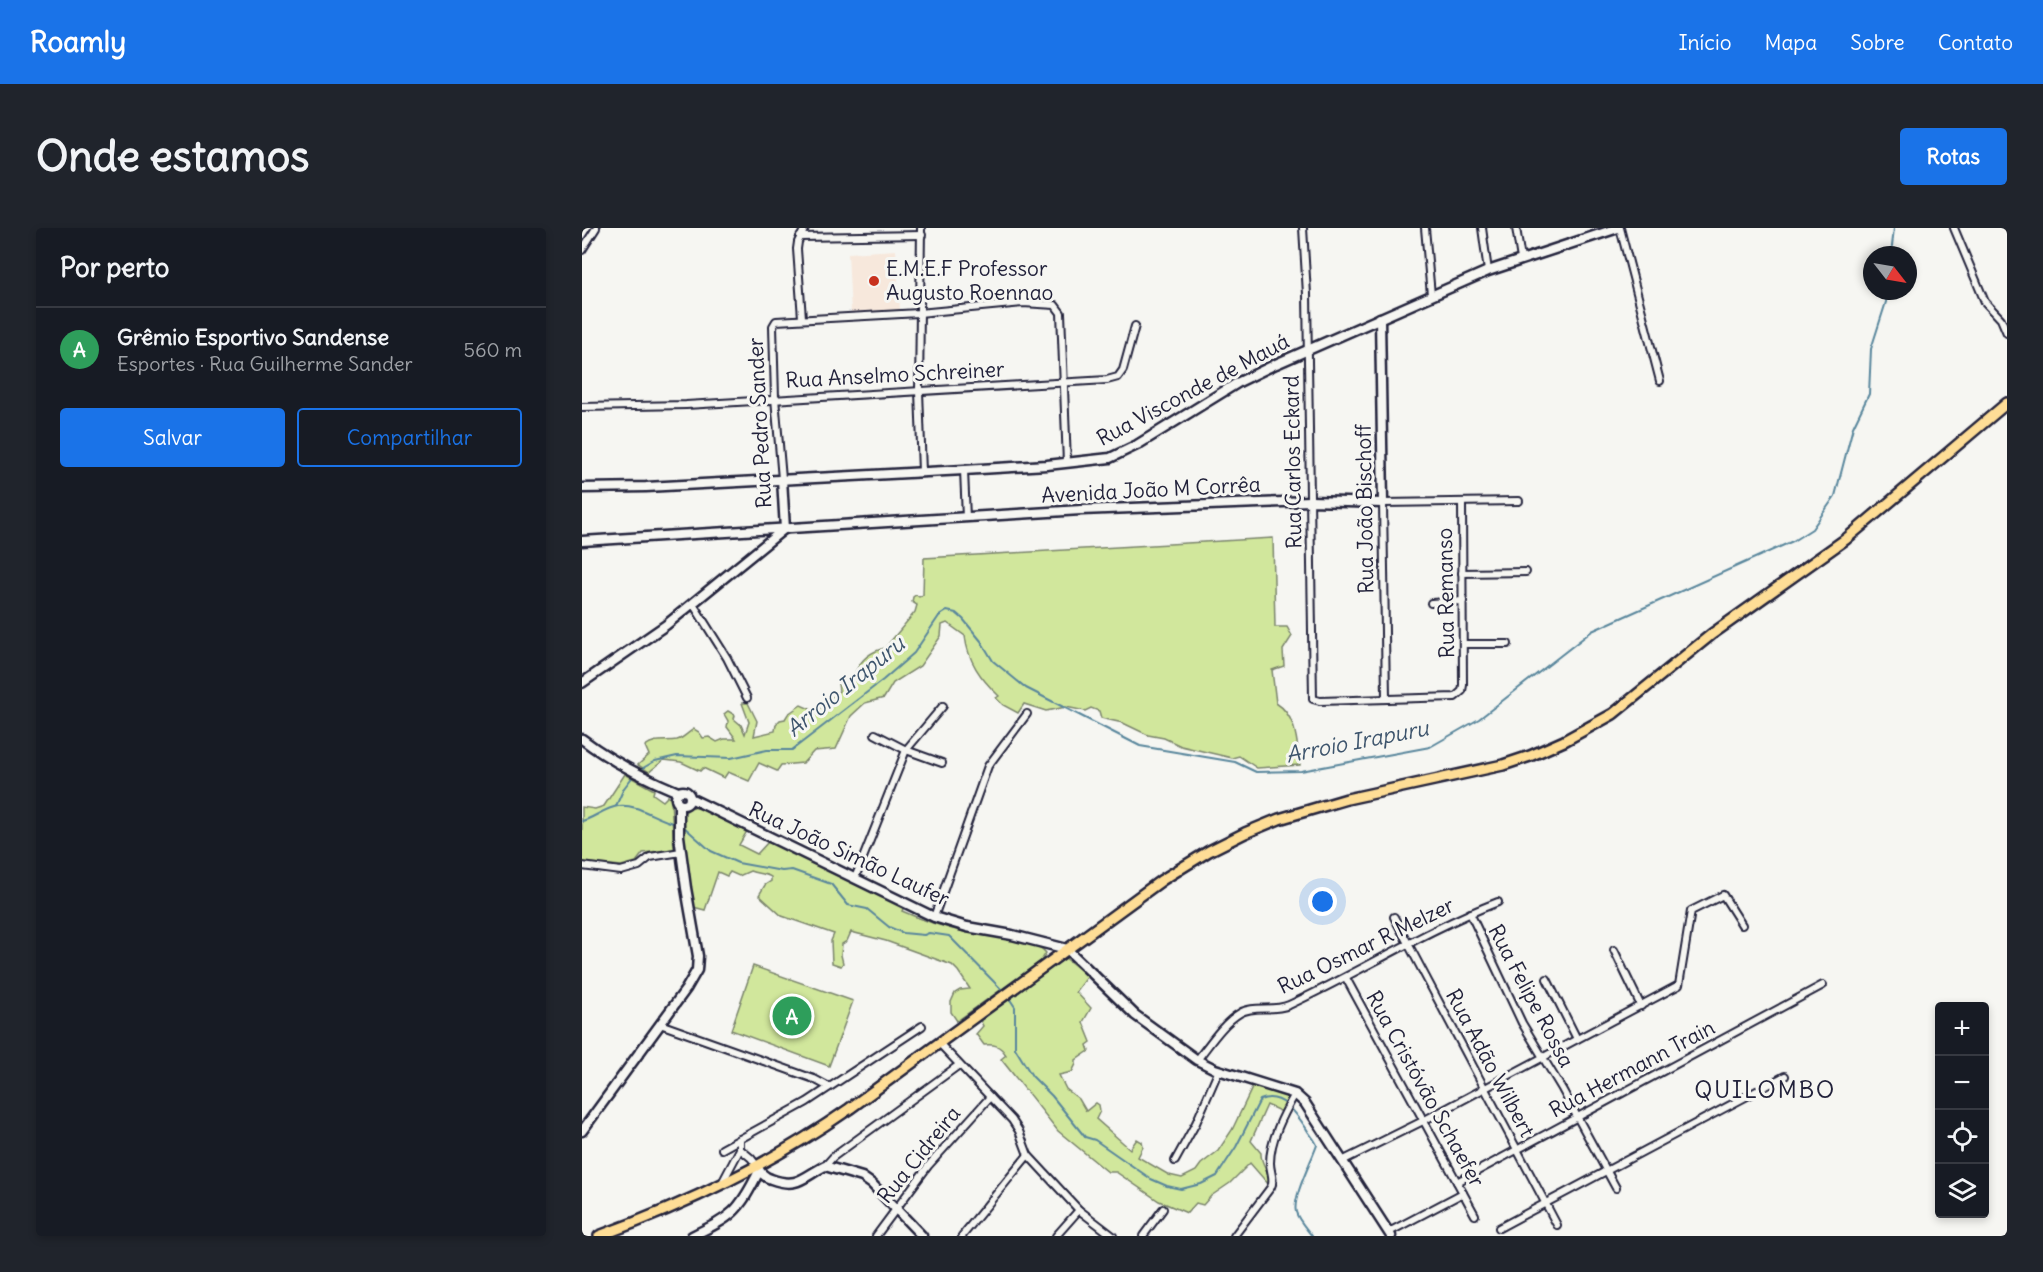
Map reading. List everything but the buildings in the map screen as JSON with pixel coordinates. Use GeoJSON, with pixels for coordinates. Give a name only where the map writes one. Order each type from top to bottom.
{"type":"FeatureCollection","features":[{"type":"Feature","properties":{"kind":"main road"},"geometry":{"type":"LineString","coordinates":[[599,1236],[665,1211],[758,1169],[831,1122],[1162,880],[1209,851],[1245,833],[1325,804],[1503,765],[1530,756],[1564,741],[1613,714],[1712,634],[1846,539],[2007,403]]}},
{"type":"Feature","properties":{"kind":"street"},"geometry":{"type":"LineString","coordinates":[[582,249],[596,228]]}},
{"type":"Feature","properties":{"kind":"street"},"geometry":{"type":"LineString","coordinates":[[805,228],[797,249],[802,318],[1036,303],[1055,305],[1061,317],[1066,463]]}},
{"type":"Feature","properties":{"kind":"street","name":"Rua Carlos Eckard"},"geometry":{"type":"LineString","coordinates":[[1303,228],[1308,350],[1312,695],[1316,701],[1386,698]]}},
{"type":"Feature","properties":{"kind":"street"},"geometry":{"type":"LineString","coordinates":[[1425,228],[1431,295]]}},
{"type":"Feature","properties":{"kind":"street"},"geometry":{"type":"LineString","coordinates":[[1482,228],[1488,271]]}},
{"type":"Feature","properties":{"kind":"street"},"geometry":{"type":"LineString","coordinates":[[1516,228],[1521,259]]}},
{"type":"Feature","properties":{"kind":"street"},"geometry":{"type":"LineString","coordinates":[[1619,228],[1660,381]]}},
{"type":"Feature","properties":{"kind":"street","name":"Rua Visconde de Mauá"},"geometry":{"type":"LineString","coordinates":[[582,488],[964,470],[1100,460],[1124,452],[1239,382],[1431,295],[1521,259],[1619,228]]}},
{"type":"Feature","properties":{"kind":"street"},"geometry":{"type":"LineString","coordinates":[[1954,228],[1985,302],[2001,319],[2007,333]]}},
{"type":"Feature","properties":{"kind":"street"},"geometry":{"type":"LineString","coordinates":[[800,237],[922,232],[919,312],[922,472]]}},
{"type":"Feature","properties":{"kind":"street","name":"Rua Pedro Sander"},"geometry":{"type":"LineString","coordinates":[[785,529],[772,326],[780,320],[802,318]]}},
{"type":"Feature","properties":{"kind":"street","name":"Rua João Bischoff"},"geometry":{"type":"LineString","coordinates":[[1380,318],[1386,698]]}},
{"type":"Feature","properties":{"kind":"street","name":"Rua Anselmo Schreiner"},"geometry":{"type":"LineString","coordinates":[[582,407],[686,405],[1107,380],[1118,377],[1123,370],[1136,326]]}},
{"type":"Feature","properties":{"kind":"street"},"geometry":{"type":"LineString","coordinates":[[964,470],[966,518]]}},
{"type":"Feature","properties":{"kind":"street","name":"Avenida João M Corrêa"},"geometry":{"type":"LineString","coordinates":[[582,541],[1081,510],[1310,501],[1383,503],[1519,501]]}},
{"type":"Feature","properties":{"kind":"street","name":"Rua Remanso"},"geometry":{"type":"LineString","coordinates":[[1386,698],[1455,697],[1462,691],[1464,644],[1462,502]]}},
{"type":"Feature","properties":{"kind":"street"},"geometry":{"type":"LineString","coordinates":[[583,681],[666,625],[785,529]]}},
{"type":"Feature","properties":{"kind":"street"},"geometry":{"type":"LineString","coordinates":[[1462,573],[1526,572]]}},
{"type":"Feature","properties":{"kind":"street"},"geometry":{"type":"LineString","coordinates":[[1431,603],[1463,600]]}},
{"type":"Feature","properties":{"kind":"street"},"geometry":{"type":"LineString","coordinates":[[693,604],[727,658],[747,698]]}},
{"type":"Feature","properties":{"kind":"street"},"geometry":{"type":"LineString","coordinates":[[1464,644],[1508,644]]}},
{"type":"Feature","properties":{"kind":"street"},"geometry":{"type":"LineString","coordinates":[[855,878],[906,750],[944,706]]}},
{"type":"Feature","properties":{"kind":"street"},"geometry":{"type":"LineString","coordinates":[[934,917],[988,766],[1027,714]]}},
{"type":"Feature","properties":{"kind":"street"},"geometry":{"type":"LineString","coordinates":[[875,734],[906,750],[942,763]]}},
{"type":"Feature","properties":{"kind":"street"},"geometry":{"type":"LineString","coordinates":[[582,739],[601,753],[659,784],[686,805],[690,798]]}},
{"type":"Feature","properties":{"kind":"street","name":"Rua João Simão Laufer"},"geometry":{"type":"LineString","coordinates":[[677,798],[687,792],[690,798],[934,917],[967,927],[1012,935],[1067,949]]}},
{"type":"Feature","properties":{"kind":"street"},"geometry":{"type":"LineString","coordinates":[[582,1131],[686,990],[698,964],[678,836],[677,798]]}},
{"type":"Feature","properties":{"kind":"street"},"geometry":{"type":"LineString","coordinates":[[582,866],[621,871],[639,867],[650,856],[681,852]]}},
{"type":"Feature","properties":{"kind":"street"},"geometry":{"type":"LineString","coordinates":[[1344,1160],[1423,1121],[1679,985],[1691,911],[1723,896],[1742,925]]}},
{"type":"Feature","properties":{"kind":"street","name":"Rua Osmar R Melzer"},"geometry":{"type":"LineString","coordinates":[[1197,1060],[1228,1023],[1241,1012],[1283,1008],[1470,913],[1498,902]]}},
{"type":"Feature","properties":{"kind":"street","name":"Rua Felipe Rossa"},"geometry":{"type":"LineString","coordinates":[[1470,913],[1522,1023],[1616,1188]]}},
{"type":"Feature","properties":{"kind":"street","name":"Rua Adão Wilbert"},"geometry":{"type":"LineString","coordinates":[[1394,917],[1557,1225]]}},
{"type":"Feature","properties":{"kind":"street"},"geometry":{"type":"LineString","coordinates":[[1067,949],[1135,1015],[1197,1060],[1305,1103],[1390,1234],[1463,1193]]}},
{"type":"Feature","properties":{"kind":"street"},"geometry":{"type":"LineString","coordinates":[[1614,950],[1641,1006]]}},
{"type":"Feature","properties":{"kind":"street","name":"Rua Cristóvão Schaefer"},"geometry":{"type":"LineString","coordinates":[[1346,978],[1475,1215]]}},
{"type":"Feature","properties":{"kind":"street"},"geometry":{"type":"LineString","coordinates":[[1546,979],[1577,1039]]}},
{"type":"Feature","properties":{"kind":"street","name":"Rua Hermann Train"},"geometry":{"type":"LineString","coordinates":[[1456,1182],[1823,985]]}},
{"type":"Feature","properties":{"kind":"street"},"geometry":{"type":"LineString","coordinates":[[660,1024],[814,1079],[829,1087]]}},
{"type":"Feature","properties":{"kind":"street"},"geometry":{"type":"LineString","coordinates":[[722,1149],[829,1087],[922,1026]]}},
{"type":"Feature","properties":{"kind":"street"},"geometry":{"type":"LineString","coordinates":[[939,1043],[1012,1120],[1028,1155],[1079,1210],[1113,1236]]}},
{"type":"Feature","properties":{"kind":"street"},"geometry":{"type":"LineString","coordinates":[[740,1149],[770,1179],[792,1184],[825,1166],[833,1157],[959,1065]]}},
{"type":"Feature","properties":{"kind":"street"},"geometry":{"type":"LineString","coordinates":[[1175,1161],[1196,1123],[1219,1070]]}},
{"type":"Feature","properties":{"kind":"street"},"geometry":{"type":"LineString","coordinates":[[1498,1228],[1785,1076]]}},
{"type":"Feature","properties":{"kind":"street","name":"Rua Cidreira"},"geometry":{"type":"LineString","coordinates":[[876,1236],[948,1143],[990,1098]]}},
{"type":"Feature","properties":{"kind":"street"},"geometry":{"type":"LineString","coordinates":[[1234,1236],[1273,1183],[1270,1163],[1272,1149],[1292,1098]]}},
{"type":"Feature","properties":{"kind":"street"},"geometry":{"type":"LineString","coordinates":[[721,1186],[740,1149],[740,1139]]}},
{"type":"Feature","properties":{"kind":"street"},"geometry":{"type":"LineString","coordinates":[[962,1236],[1028,1155]]}},
{"type":"Feature","properties":{"kind":"street"},"geometry":{"type":"LineString","coordinates":[[825,1166],[862,1177],[872,1184],[922,1236]]}},
{"type":"Feature","properties":{"kind":"street"},"geometry":{"type":"LineString","coordinates":[[692,1236],[717,1224],[735,1211],[746,1198],[758,1169]]}},
{"type":"Feature","properties":{"kind":"street"},"geometry":{"type":"LineString","coordinates":[[1143,1236],[1163,1209]]}},
{"type":"Feature","properties":{"kind":"street"},"geometry":{"type":"LineString","coordinates":[[1056,1236],[1079,1210]]}},
{"type":"Feature","properties":{"kind":"shaded area","name":"E.M.E.F Professor Augusto Roennao"},"geometry":{"type":"Polygon","coordinates":[[[896,250],[900,310],[851,313],[848,253],[896,250]]]}},
{"type":"Feature","properties":{"kind":"green space"},"geometry":{"type":"Polygon","coordinates":[[[1273,538],[1275,627],[1287,627],[1292,636],[1283,650],[1284,666],[1272,670],[1276,703],[1283,708],[1292,723],[1297,739],[1300,765],[1257,768],[1239,756],[1232,758],[1181,746],[1164,738],[1148,735],[1123,723],[1101,718],[1099,711],[1091,708],[1085,711],[1066,707],[1046,711],[1024,704],[1018,713],[1003,705],[996,698],[999,696],[986,683],[972,661],[965,636],[947,623],[942,625],[941,636],[920,666],[893,683],[884,698],[865,703],[851,716],[836,749],[814,751],[803,763],[781,765],[777,771],[759,763],[749,781],[728,772],[724,778],[703,768],[700,771],[681,762],[664,760],[649,772],[638,765],[649,755],[645,746],[657,741],[677,740],[694,729],[703,738],[709,737],[717,742],[724,739],[736,739],[727,727],[728,721],[724,714],[728,711],[735,715],[734,719],[741,725],[745,734],[749,722],[742,703],[748,703],[757,721],[754,736],[775,731],[776,724],[780,720],[785,719],[801,705],[817,712],[839,691],[838,684],[841,680],[849,684],[864,659],[885,648],[915,612],[917,605],[912,602],[913,597],[923,595],[924,558],[1273,538]]]}},
{"type":"Feature","properties":{"kind":"green space"},"geometry":{"type":"Polygon","coordinates":[[[625,774],[654,790],[653,794],[663,801],[668,796],[671,800],[674,849],[643,853],[636,862],[621,866],[584,862],[582,860],[582,807],[595,809],[604,806],[625,774]]]}},
{"type":"Feature","properties":{"kind":"green space"},"geometry":{"type":"Polygon","coordinates":[[[691,807],[701,809],[747,831],[739,845],[757,854],[769,841],[904,907],[902,911],[941,926],[965,932],[1031,943],[1046,953],[1041,961],[957,1021],[951,1012],[951,1002],[955,993],[970,989],[952,965],[886,941],[851,932],[847,941],[842,944],[843,963],[841,966],[832,963],[831,941],[834,934],[782,916],[759,895],[765,885],[771,881],[769,876],[750,871],[739,876],[730,872],[727,876],[718,872],[705,910],[693,907],[683,836],[684,813],[691,807]]]}},
{"type":"Feature","properties":{"kind":"green space"},"geometry":{"type":"Polygon","coordinates":[[[1064,957],[1088,976],[1076,992],[1091,1008],[1083,1022],[1091,1042],[1087,1045],[1089,1051],[1076,1060],[1072,1072],[1059,1075],[1066,1089],[1079,1099],[1086,1111],[1096,1103],[1099,1105],[1100,1111],[1096,1119],[1130,1149],[1137,1139],[1142,1142],[1143,1147],[1138,1157],[1169,1175],[1182,1178],[1196,1171],[1201,1164],[1218,1151],[1232,1130],[1253,1086],[1291,1097],[1282,1112],[1267,1105],[1251,1141],[1261,1153],[1269,1176],[1269,1185],[1250,1163],[1203,1205],[1196,1203],[1187,1213],[1159,1201],[1116,1172],[1108,1172],[1058,1131],[1001,1059],[1006,1055],[1004,1052],[997,1046],[984,1045],[976,1034],[983,1026],[979,1018],[1064,957]]]}},
{"type":"Feature","properties":{"kind":"green space"},"geometry":{"type":"Polygon","coordinates":[[[753,966],[853,1001],[829,1066],[731,1030],[753,966]]]}},
{"type":"Feature","properties":{"kind":"waterway","name":"Arroio Irapuru"},"geometry":{"type":"LineString","coordinates":[[1892,246],[1894,228]]}},
{"type":"Feature","properties":{"kind":"waterway","name":"Arroio Irapuru"},"geometry":{"type":"LineString","coordinates":[[638,771],[655,761],[677,756],[731,758],[767,750],[792,750],[883,680],[914,653],[939,616],[947,611],[956,613],[963,619],[981,641],[993,661],[1026,688],[1140,746],[1235,762],[1256,772],[1301,771],[1430,747],[1479,719],[1592,631],[1793,541],[1812,529],[1835,496],[1853,427],[1869,394],[1871,349],[1886,300]]}},
{"type":"Feature","properties":{"kind":"waterway","name":"Arroio Irapuru"},"geometry":{"type":"LineString","coordinates":[[616,806],[624,788],[634,775]]}},
{"type":"Feature","properties":{"kind":"waterway"},"geometry":{"type":"LineString","coordinates":[[582,821],[613,807],[625,806],[640,809],[677,824]]}},
{"type":"Feature","properties":{"kind":"waterway"},"geometry":{"type":"LineString","coordinates":[[683,826],[711,851],[738,863],[782,871],[792,870],[831,884],[848,905],[867,909],[889,927],[903,933],[949,936],[1003,991]]}},
{"type":"Feature","properties":{"kind":"waterway"},"geometry":{"type":"LineString","coordinates":[[1007,995],[1015,1007],[1015,1048],[1032,1076],[1052,1096],[1085,1137],[1095,1140],[1151,1179],[1167,1186],[1181,1189],[1201,1184],[1217,1176],[1236,1147],[1260,1100],[1275,1098],[1287,1105],[1298,1116],[1317,1145],[1296,1206],[1299,1218],[1312,1236]]}},
{"type":"Feature","properties":{"kind":"place","name":"E.M.E.F Professor Augusto Roennao"},"geometry":{"type":"Point","coordinates":[874,281]}},
{"type":"Feature","properties":{"kind":"place","name":"Grêmio Esportivo Sandense"},"geometry":{"type":"Point","coordinates":[792,1016]}},
{"type":"Feature","properties":{"kind":"district","name":"QUILOMBO"},"geometry":{"type":"Point","coordinates":[1765,1090]}}]}
